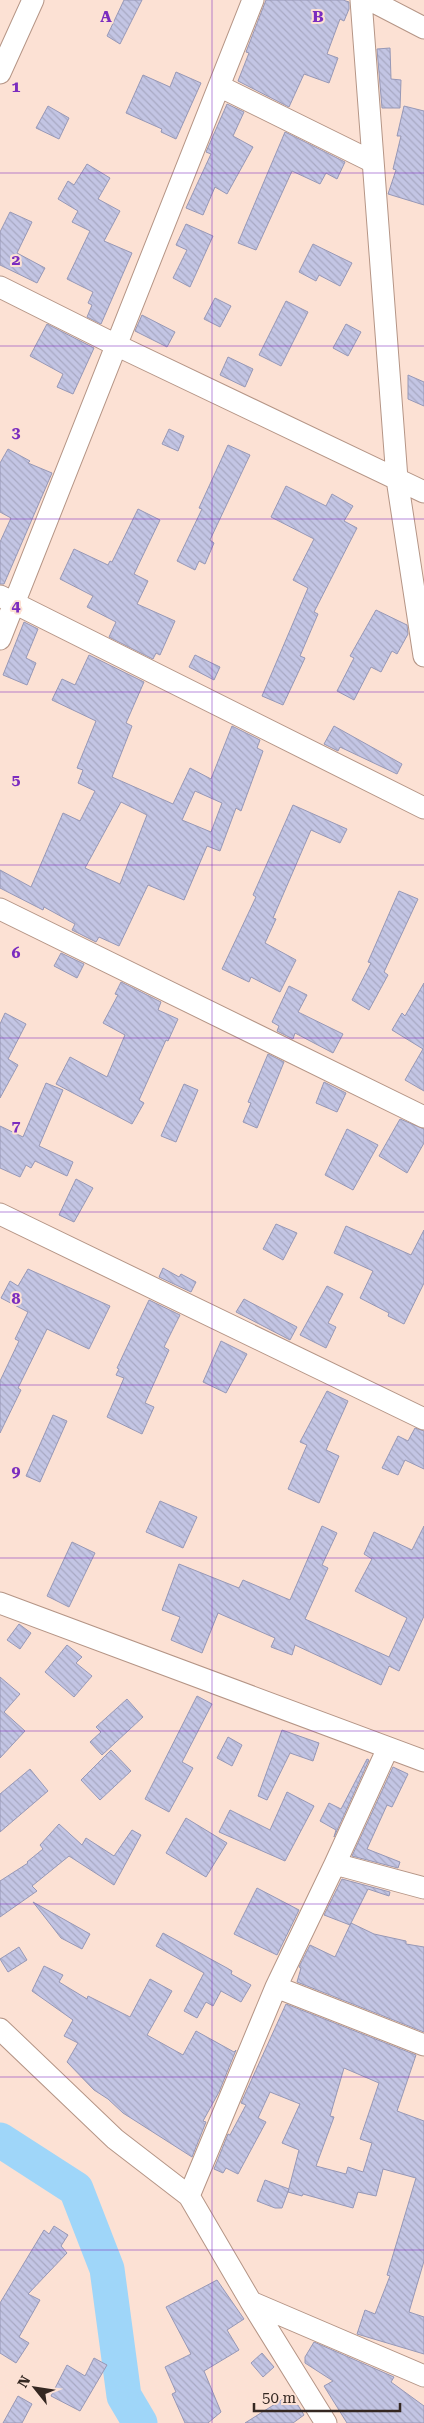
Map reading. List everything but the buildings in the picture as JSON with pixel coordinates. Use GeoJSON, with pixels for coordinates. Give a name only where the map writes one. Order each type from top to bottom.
{"type":"FeatureCollection","features":[{"type":"Feature","properties":{"kind":"street"},"geometry":{"type":"LineString","coordinates":[[0,73],[33,0]]}},
{"type":"Feature","properties":{"kind":"street"},"geometry":{"type":"LineString","coordinates":[[0,639],[7,600],[116,346],[253,0]]}},
{"type":"Feature","properties":{"kind":"street"},"geometry":{"type":"LineString","coordinates":[[361,0],[397,479],[424,656]]}},
{"type":"Feature","properties":{"kind":"street"},"geometry":{"type":"LineString","coordinates":[[370,0],[424,28]]}},
{"type":"Feature","properties":{"kind":"street"},"geometry":{"type":"LineString","coordinates":[[219,86],[373,162]]}},
{"type":"Feature","properties":{"kind":"street"},"geometry":{"type":"LineString","coordinates":[[0,287],[116,346],[424,492]]}},
{"type":"Feature","properties":{"kind":"street"},"geometry":{"type":"LineString","coordinates":[[7,600],[424,808]]}},
{"type":"Feature","properties":{"kind":"street"},"geometry":{"type":"LineString","coordinates":[[0,909],[424,1118]]}},
{"type":"Feature","properties":{"kind":"street"},"geometry":{"type":"LineString","coordinates":[[0,1214],[424,1419]]}},
{"type":"Feature","properties":{"kind":"street"},"geometry":{"type":"LineString","coordinates":[[0,1603],[424,1761]]}},
{"type":"Feature","properties":{"kind":"street"},"geometry":{"type":"LineString","coordinates":[[189,2196],[276,1987],[388,1748]]}},
{"type":"Feature","properties":{"kind":"street"},"geometry":{"type":"LineString","coordinates":[[335,1864],[424,1888]]}},
{"type":"Feature","properties":{"kind":"street"},"geometry":{"type":"LineString","coordinates":[[276,1987],[424,2045]]}},
{"type":"Feature","properties":{"kind":"street"},"geometry":{"type":"LineString","coordinates":[[0,2029],[115,2139],[189,2196],[250,2302],[326,2423]]}},
{"type":"Feature","properties":{"kind":"street"},"geometry":{"type":"LineString","coordinates":[[250,2302],[424,2376]]}},
{"type":"Feature","properties":{"kind":"waterway"},"geometry":{"type":"LineString","coordinates":[[0,2140],[76,2189],[107,2269],[124,2396],[140,2423]]}}]}
